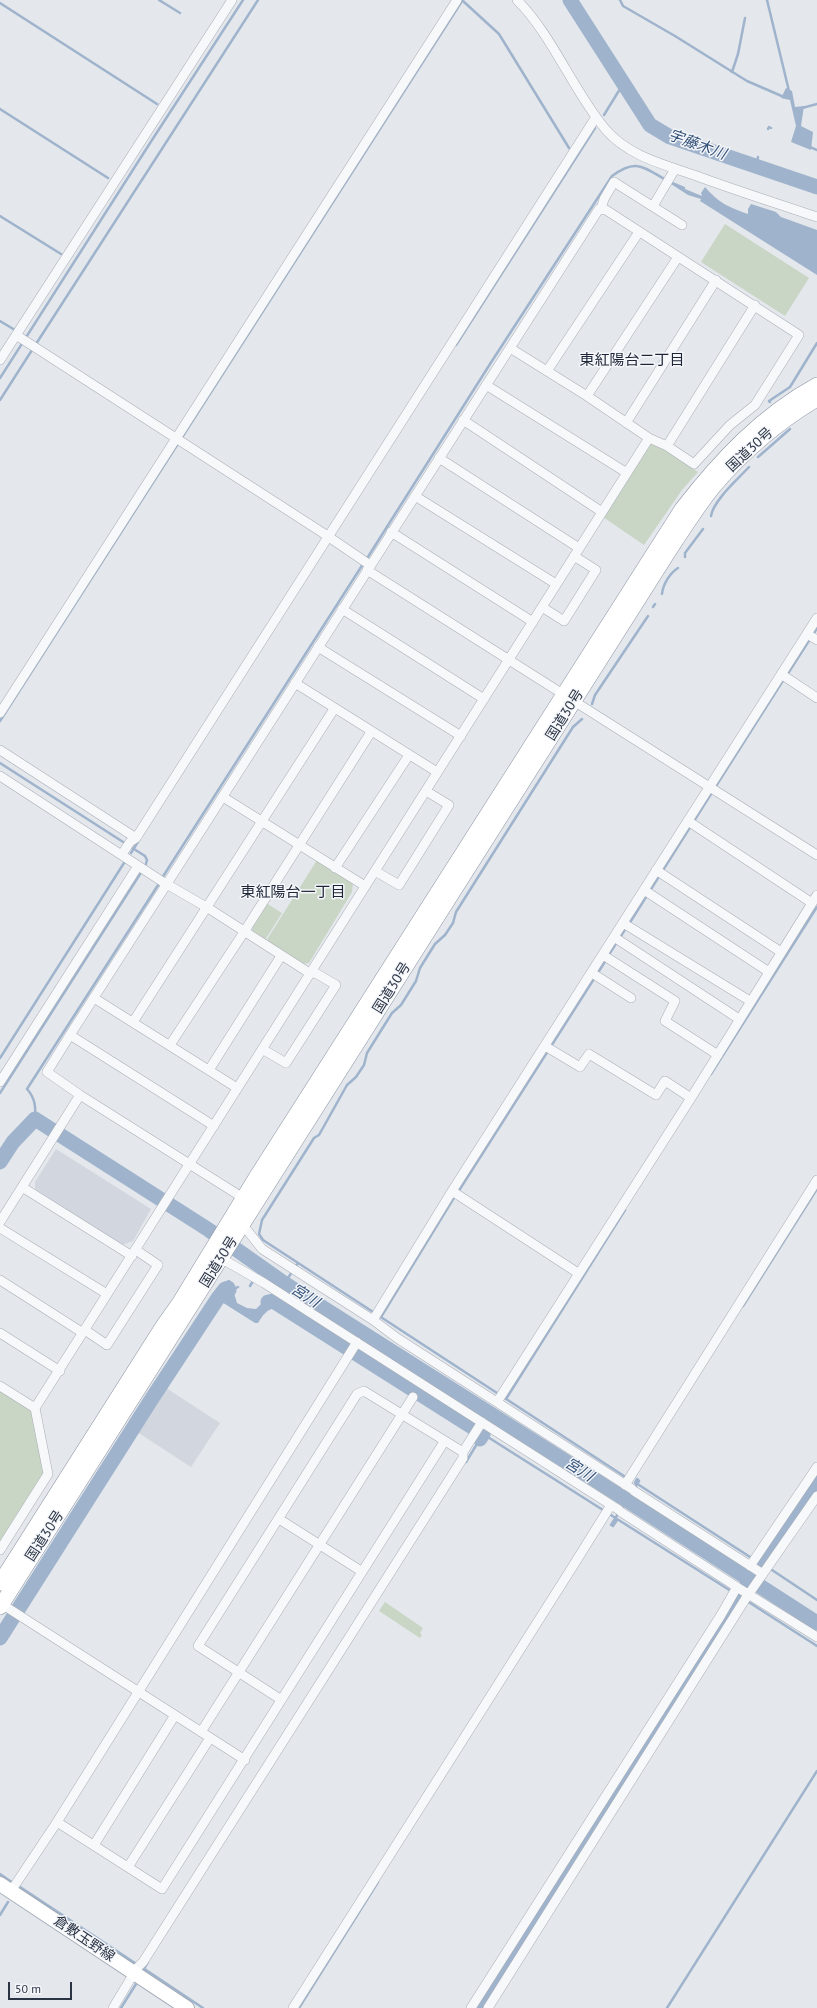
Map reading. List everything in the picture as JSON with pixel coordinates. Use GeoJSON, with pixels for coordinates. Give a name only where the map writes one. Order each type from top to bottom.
{"type":"FeatureCollection","features":[{"type":"Feature","properties":{"kind":"highway","name":"国道30号"},"geometry":{"type":"LineString","coordinates":[[6,1608],[217,1253],[569,697],[660,542],[705,479],[728,454],[763,422],[789,402],[817,385]]}},
{"type":"Feature","properties":{"kind":"highway","name":"国道30号"},"geometry":{"type":"LineString","coordinates":[[569,697],[713,487],[735,462],[775,426],[817,399]]}},
{"type":"Feature","properties":{"kind":"highway","name":"国道30号"},"geometry":{"type":"LineString","coordinates":[[0,1583],[163,1326],[217,1253]]}},
{"type":"Feature","properties":{"kind":"main road","name":"倉敷玉野線"},"geometry":{"type":"LineString","coordinates":[[11,1886],[138,1968],[187,2008]]}},
{"type":"Feature","properties":{"kind":"street"},"geometry":{"type":"LineString","coordinates":[[0,360],[21,339],[232,0]]}},
{"type":"Feature","properties":{"kind":"street"},"geometry":{"type":"LineString","coordinates":[[0,713],[179,440],[457,0]]}},
{"type":"Feature","properties":{"kind":"street"},"geometry":{"type":"LineString","coordinates":[[517,0],[532,18],[596,117],[616,140],[631,151],[675,169],[817,217]]}},
{"type":"Feature","properties":{"kind":"street"},"geometry":{"type":"LineString","coordinates":[[128,846],[330,538],[596,117]]}},
{"type":"Feature","properties":{"kind":"street"},"geometry":{"type":"LineString","coordinates":[[653,206],[675,169]]}},
{"type":"Feature","properties":{"kind":"street"},"geometry":{"type":"LineString","coordinates":[[249,1201],[80,1095],[47,1072],[94,998],[163,882],[223,797],[342,609],[366,564],[391,532],[415,496],[595,213],[601,209],[604,199],[614,182],[682,225]]}},
{"type":"Feature","properties":{"kind":"street"},"geometry":{"type":"LineString","coordinates":[[510,348],[587,396],[649,438],[667,446],[694,464],[730,426],[755,405],[800,335],[606,210],[601,209]]}},
{"type":"Feature","properties":{"kind":"street"},"geometry":{"type":"LineString","coordinates":[[548,371],[639,232]]}},
{"type":"Feature","properties":{"kind":"street"},"geometry":{"type":"LineString","coordinates":[[587,396],[678,257]]}},
{"type":"Feature","properties":{"kind":"street"},"geometry":{"type":"LineString","coordinates":[[626,423],[716,280]]}},
{"type":"Feature","properties":{"kind":"street"},"geometry":{"type":"LineString","coordinates":[[667,446],[755,305]]}},
{"type":"Feature","properties":{"kind":"street"},"geometry":{"type":"LineString","coordinates":[[21,339],[330,538],[366,564],[510,660],[817,855]]}},
{"type":"Feature","properties":{"kind":"street"},"geometry":{"type":"LineString","coordinates":[[486,385],[627,473]]}},
{"type":"Feature","properties":{"kind":"street"},"geometry":{"type":"LineString","coordinates":[[463,420],[602,512]]}},
{"type":"Feature","properties":{"kind":"street"},"geometry":{"type":"LineString","coordinates":[[0,1550],[48,1474],[35,1408],[60,1371],[189,1164],[312,972],[437,772],[510,660],[576,552],[649,438]]}},
{"type":"Feature","properties":{"kind":"street"},"geometry":{"type":"LineString","coordinates":[[439,458],[576,552],[596,570],[564,621],[542,607]]}},
{"type":"Feature","properties":{"kind":"street"},"geometry":{"type":"LineString","coordinates":[[415,496],[556,584]]}},
{"type":"Feature","properties":{"kind":"street"},"geometry":{"type":"LineString","coordinates":[[391,532],[533,622]]}},
{"type":"Feature","properties":{"kind":"street"},"geometry":{"type":"LineString","coordinates":[[342,609],[484,699]]}},
{"type":"Feature","properties":{"kind":"street"},"geometry":{"type":"LineString","coordinates":[[376,1316],[691,823],[710,787],[784,676],[812,637],[817,618]]}},
{"type":"Feature","properties":{"kind":"street"},"geometry":{"type":"LineString","coordinates":[[318,647],[461,736]]}},
{"type":"Feature","properties":{"kind":"street"},"geometry":{"type":"LineString","coordinates":[[784,676],[817,698]]}},
{"type":"Feature","properties":{"kind":"street"},"geometry":{"type":"LineString","coordinates":[[295,684],[437,772]]}},
{"type":"Feature","properties":{"kind":"street"},"geometry":{"type":"LineString","coordinates":[[133,1022],[208,908],[334,709]]}},
{"type":"Feature","properties":{"kind":"street"},"geometry":{"type":"LineString","coordinates":[[170,1045],[244,932],[371,732]]}},
{"type":"Feature","properties":{"kind":"street"},"geometry":{"type":"LineString","coordinates":[[0,750],[128,846],[141,868],[208,908],[280,956],[336,986],[286,1063],[262,1049]]}},
{"type":"Feature","properties":{"kind":"street"},"geometry":{"type":"LineString","coordinates":[[335,868],[409,755]]}},
{"type":"Feature","properties":{"kind":"street"},"geometry":{"type":"LineString","coordinates":[[0,776],[128,846]]}},
{"type":"Feature","properties":{"kind":"street"},"geometry":{"type":"LineString","coordinates":[[375,871],[399,885],[449,805],[426,791]]}},
{"type":"Feature","properties":{"kind":"street"},"geometry":{"type":"LineString","coordinates":[[223,797],[365,886]]}},
{"type":"Feature","properties":{"kind":"street"},"geometry":{"type":"LineString","coordinates":[[500,1398],[578,1273],[691,1098],[750,1001],[815,899],[691,823]]}},
{"type":"Feature","properties":{"kind":"street"},"geometry":{"type":"LineString","coordinates":[[0,1082],[141,868]]}},
{"type":"Feature","properties":{"kind":"street"},"geometry":{"type":"LineString","coordinates":[[659,872],[781,952]]}},
{"type":"Feature","properties":{"kind":"street"},"geometry":{"type":"LineString","coordinates":[[647,892],[769,972]]}},
{"type":"Feature","properties":{"kind":"street"},"geometry":{"type":"LineString","coordinates":[[626,924],[750,1001]]}},
{"type":"Feature","properties":{"kind":"street"},"geometry":{"type":"LineString","coordinates":[[617,939],[739,1019]]}},
{"type":"Feature","properties":{"kind":"street"},"geometry":{"type":"LineString","coordinates":[[209,1070],[280,956]]}},
{"type":"Feature","properties":{"kind":"street"},"geometry":{"type":"LineString","coordinates":[[605,956],[675,1001],[665,1021],[718,1055]]}},
{"type":"Feature","properties":{"kind":"street"},"geometry":{"type":"LineString","coordinates":[[595,974],[631,998]]}},
{"type":"Feature","properties":{"kind":"street"},"geometry":{"type":"LineString","coordinates":[[94,998],[238,1088]]}},
{"type":"Feature","properties":{"kind":"street"},"geometry":{"type":"LineString","coordinates":[[70,1035],[214,1126]]}},
{"type":"Feature","properties":{"kind":"street"},"geometry":{"type":"LineString","coordinates":[[548,1048],[580,1067],[589,1054],[656,1095],[665,1081],[691,1098]]}},
{"type":"Feature","properties":{"kind":"street"},"geometry":{"type":"LineString","coordinates":[[0,1222],[80,1095]]}},
{"type":"Feature","properties":{"kind":"street"},"geometry":{"type":"LineString","coordinates":[[630,1485],[817,1180]]}},
{"type":"Feature","properties":{"kind":"street"},"geometry":{"type":"LineString","coordinates":[[0,1280],[107,1346],[158,1265],[134,1253],[22,1187]]}},
{"type":"Feature","properties":{"kind":"street"},"geometry":{"type":"LineString","coordinates":[[455,1193],[578,1273]]}},
{"type":"Feature","properties":{"kind":"street"},"geometry":{"type":"LineString","coordinates":[[234,1226],[247,1230],[262,1249],[293,1269],[376,1316],[397,1338],[500,1398],[756,1568]]}},
{"type":"Feature","properties":{"kind":"street"},"geometry":{"type":"LineString","coordinates":[[0,1228],[107,1294]]}},
{"type":"Feature","properties":{"kind":"street"},"geometry":{"type":"LineString","coordinates":[[217,1253],[264,1283],[353,1348],[608,1510],[620,1511],[742,1593],[817,1637]]}},
{"type":"Feature","properties":{"kind":"street"},"geometry":{"type":"LineString","coordinates":[[0,1333],[60,1371]]}},
{"type":"Feature","properties":{"kind":"street"},"geometry":{"type":"LineString","coordinates":[[11,1886],[58,1822],[137,1691],[353,1348]]}},
{"type":"Feature","properties":{"kind":"street"},"geometry":{"type":"LineString","coordinates":[[0,1386],[35,1408]]}},
{"type":"Feature","properties":{"kind":"street"},"geometry":{"type":"LineString","coordinates":[[280,1699],[198,1646],[357,1394],[364,1391],[444,1442],[463,1452]]}},
{"type":"Feature","properties":{"kind":"street"},"geometry":{"type":"LineString","coordinates":[[201,1732],[413,1397]]}},
{"type":"Feature","properties":{"kind":"street"},"geometry":{"type":"LineString","coordinates":[[114,2008],[459,1465],[463,1458],[463,1452],[478,1428]]}},
{"type":"Feature","properties":{"kind":"street"},"geometry":{"type":"LineString","coordinates":[[58,1822],[162,1889],[244,1760],[280,1699],[444,1442]]}},
{"type":"Feature","properties":{"kind":"street"},"geometry":{"type":"LineString","coordinates":[[488,2008],[742,1593],[817,1467]]}},
{"type":"Feature","properties":{"kind":"street"},"geometry":{"type":"LineString","coordinates":[[756,1568],[817,1496]]}},
{"type":"Feature","properties":{"kind":"street"},"geometry":{"type":"LineString","coordinates":[[293,2008],[608,1510]]}},
{"type":"Feature","properties":{"kind":"street"},"geometry":{"type":"LineString","coordinates":[[279,1519],[361,1571]]}},
{"type":"Feature","properties":{"kind":"street"},"geometry":{"type":"LineString","coordinates":[[471,2008],[742,1593]]}},
{"type":"Feature","properties":{"kind":"street"},"geometry":{"type":"LineString","coordinates":[[6,1608],[244,1760]]}},
{"type":"Feature","properties":{"kind":"street"},"geometry":{"type":"LineString","coordinates":[[94,1845],[175,1715]]}},
{"type":"Feature","properties":{"kind":"street"},"geometry":{"type":"LineString","coordinates":[[128,1867],[210,1738]]}},
{"type":"Feature","properties":{"kind":"shaded area"},"geometry":{"type":"Polygon","coordinates":[[[56,1149],[151,1209],[133,1241],[122,1245],[35,1189],[35,1182],[56,1149]]]}},
{"type":"Feature","properties":{"kind":"shaded area"},"geometry":{"type":"Polygon","coordinates":[[[163,1386],[220,1423],[191,1467],[134,1430],[163,1386]]]}},
{"type":"Feature","properties":{"kind":"green space"},"geometry":{"type":"Polygon","coordinates":[[[725,224],[809,278],[785,316],[701,262],[725,224]]]}},
{"type":"Feature","properties":{"kind":"green space"},"geometry":{"type":"Polygon","coordinates":[[[650,443],[671,453],[698,472],[682,490],[644,545],[603,517],[650,443]]]}},
{"type":"Feature","properties":{"kind":"green space"},"geometry":{"type":"Polygon","coordinates":[[[317,860],[353,883],[352,892],[309,963],[302,964],[266,941],[317,860]]]}},
{"type":"Feature","properties":{"kind":"green space"},"geometry":{"type":"Polygon","coordinates":[[[266,903],[282,913],[265,940],[253,933],[252,926],[266,903]]]}},
{"type":"Feature","properties":{"kind":"green space"},"geometry":{"type":"Polygon","coordinates":[[[0,1390],[32,1410],[45,1474],[0,1544],[0,1390]]]}},
{"type":"Feature","properties":{"kind":"green space"},"geometry":{"type":"Polygon","coordinates":[[[385,1602],[423,1628],[420,1633],[422,1635],[420,1638],[379,1611],[385,1602]]]}},
{"type":"Feature","properties":{"kind":"water"},"geometry":{"type":"Polygon","coordinates":[[[786,88],[792,91],[795,107],[804,106],[801,126],[813,132],[811,150],[791,142],[796,126],[790,100],[781,98],[786,88]]]}},
{"type":"Feature","properties":{"kind":"water"},"geometry":{"type":"Polygon","coordinates":[[[673,182],[702,196],[701,193],[705,187],[724,204],[748,214],[748,209],[751,204],[776,212],[781,217],[817,230],[817,275],[700,201],[701,199],[688,195],[671,184],[673,182]]]}},
{"type":"Feature","properties":{"kind":"water"},"geometry":{"type":"Polygon","coordinates":[[[228,1280],[230,1280],[237,1303],[247,1308],[256,1309],[269,1296],[275,1296],[279,1302],[286,1306],[283,1311],[279,1309],[271,1309],[265,1313],[258,1323],[255,1323],[225,1304],[214,1299],[228,1280]]]}},
{"type":"Feature","properties":{"kind":"waterway"},"geometry":{"type":"LineString","coordinates":[[159,0],[180,13]]}},
{"type":"Feature","properties":{"kind":"waterway"},"geometry":{"type":"LineString","coordinates":[[0,378],[243,0]]}},
{"type":"Feature","properties":{"kind":"waterway"},"geometry":{"type":"LineString","coordinates":[[38,345],[36,344],[258,0]]}},
{"type":"Feature","properties":{"kind":"waterway","name":"宇藤木川"},"geometry":{"type":"LineString","coordinates":[[570,0],[650,125],[670,137],[817,187]]}},
{"type":"Feature","properties":{"kind":"waterway"},"geometry":{"type":"LineString","coordinates":[[620,0],[623,6],[675,36],[747,81],[784,97]]}},
{"type":"Feature","properties":{"kind":"waterway"},"geometry":{"type":"LineString","coordinates":[[767,0],[789,91]]}},
{"type":"Feature","properties":{"kind":"waterway"},"geometry":{"type":"LineString","coordinates":[[0,721],[462,1]]}},
{"type":"Feature","properties":{"kind":"waterway"},"geometry":{"type":"LineString","coordinates":[[463,1],[499,34],[569,148]]}},
{"type":"Feature","properties":{"kind":"waterway"},"geometry":{"type":"LineString","coordinates":[[0,3],[157,104]]}},
{"type":"Feature","properties":{"kind":"waterway"},"geometry":{"type":"LineString","coordinates":[[732,72],[738,54],[745,18]]}},
{"type":"Feature","properties":{"kind":"waterway"},"geometry":{"type":"LineString","coordinates":[[604,115],[623,84]]}},
{"type":"Feature","properties":{"kind":"waterway"},"geometry":{"type":"LineString","coordinates":[[802,108],[817,104]]}},
{"type":"Feature","properties":{"kind":"waterway"},"geometry":{"type":"LineString","coordinates":[[0,109],[108,178]]}},
{"type":"Feature","properties":{"kind":"waterway"},"geometry":{"type":"LineString","coordinates":[[768,129],[769,127],[771,128]]}},
{"type":"Feature","properties":{"kind":"waterway"},"geometry":{"type":"LineString","coordinates":[[456,345],[595,128]]}},
{"type":"Feature","properties":{"kind":"waterway"},"geometry":{"type":"LineString","coordinates":[[808,146],[817,150]]}},
{"type":"Feature","properties":{"kind":"waterway"},"geometry":{"type":"LineString","coordinates":[[756,166],[758,157]]}},
{"type":"Feature","properties":{"kind":"waterway"},"geometry":{"type":"LineString","coordinates":[[366,560],[490,364],[612,176],[627,167],[639,166],[666,180]]}},
{"type":"Feature","properties":{"kind":"waterway"},"geometry":{"type":"LineString","coordinates":[[0,216],[61,254]]}},
{"type":"Feature","properties":{"kind":"waterway"},"geometry":{"type":"LineString","coordinates":[[0,321],[15,330]]}},
{"type":"Feature","properties":{"kind":"waterway"},"geometry":{"type":"LineString","coordinates":[[770,402],[769,401],[790,387],[817,343]]}},
{"type":"Feature","properties":{"kind":"waterway"},"geometry":{"type":"LineString","coordinates":[[0,400],[32,350]]}},
{"type":"Feature","properties":{"kind":"waterway"},"geometry":{"type":"LineString","coordinates":[[758,457],[790,429]]}},
{"type":"Feature","properties":{"kind":"waterway"},"geometry":{"type":"LineString","coordinates":[[711,516],[721,497],[749,467]]}},
{"type":"Feature","properties":{"kind":"waterway"},"geometry":{"type":"LineString","coordinates":[[685,557],[685,553],[703,529]]}},
{"type":"Feature","properties":{"kind":"waterway"},"geometry":{"type":"LineString","coordinates":[[162,878],[363,564]]}},
{"type":"Feature","properties":{"kind":"waterway"},"geometry":{"type":"LineString","coordinates":[[662,594],[667,579],[678,568]]}},
{"type":"Feature","properties":{"kind":"waterway"},"geometry":{"type":"LineString","coordinates":[[592,704],[595,695],[648,616]]}},
{"type":"Feature","properties":{"kind":"waterway"},"geometry":{"type":"LineString","coordinates":[[813,635],[817,628]]}},
{"type":"Feature","properties":{"kind":"waterway"},"geometry":{"type":"LineString","coordinates":[[787,675],[810,639]]}},
{"type":"Feature","properties":{"kind":"waterway"},"geometry":{"type":"LineString","coordinates":[[716,786],[784,679]]}},
{"type":"Feature","properties":{"kind":"waterway"},"geometry":{"type":"LineString","coordinates":[[582,719],[573,727],[456,912],[453,923],[445,935],[435,944],[420,968],[416,981],[401,1005],[392,1013],[367,1053],[364,1065],[356,1077],[347,1085],[319,1135],[314,1138],[262,1220],[259,1234],[263,1240],[627,1478]]}},
{"type":"Feature","properties":{"kind":"waterway"},"geometry":{"type":"LineString","coordinates":[[0,763],[145,856],[147,860],[145,867]]}},
{"type":"Feature","properties":{"kind":"waterway"},"geometry":{"type":"LineString","coordinates":[[629,924],[711,794]]}},
{"type":"Feature","properties":{"kind":"waterway"},"geometry":{"type":"LineString","coordinates":[[131,853],[139,840]]}},
{"type":"Feature","properties":{"kind":"waterway"},"geometry":{"type":"LineString","coordinates":[[0,1058],[124,863]]}},
{"type":"Feature","properties":{"kind":"waterway"},"geometry":{"type":"LineString","coordinates":[[0,1093],[142,871]]}},
{"type":"Feature","properties":{"kind":"waterway"},"geometry":{"type":"LineString","coordinates":[[35,1119],[34,1103],[32,1096],[27,1089],[160,882]]}},
{"type":"Feature","properties":{"kind":"waterway"},"geometry":{"type":"LineString","coordinates":[[711,1074],[817,907]]}},
{"type":"Feature","properties":{"kind":"waterway"},"geometry":{"type":"LineString","coordinates":[[608,956],[626,928]]}},
{"type":"Feature","properties":{"kind":"waterway"},"geometry":{"type":"LineString","coordinates":[[458,1192],[606,960]]}},
{"type":"Feature","properties":{"kind":"waterway","name":"宮川"},"geometry":{"type":"LineString","coordinates":[[0,1162],[13,1142],[35,1119],[209,1230],[284,1283],[625,1499]]}},
{"type":"Feature","properties":{"kind":"waterway"},"geometry":{"type":"LineString","coordinates":[[743,1306],[817,1189]]}},
{"type":"Feature","properties":{"kind":"waterway"},"geometry":{"type":"LineString","coordinates":[[381,1317],[455,1196]]}},
{"type":"Feature","properties":{"kind":"waterway"},"geometry":{"type":"LineString","coordinates":[[506,1399],[625,1210]]}},
{"type":"Feature","properties":{"kind":"waterway"},"geometry":{"type":"LineString","coordinates":[[282,1287],[298,1263]]}},
{"type":"Feature","properties":{"kind":"waterway"},"geometry":{"type":"LineString","coordinates":[[257,1275],[262,1268]]}},
{"type":"Feature","properties":{"kind":"waterway"},"geometry":{"type":"LineString","coordinates":[[250,1286],[253,1281]]}},
{"type":"Feature","properties":{"kind":"waterway"},"geometry":{"type":"LineString","coordinates":[[230,1291],[238,1287]]}},
{"type":"Feature","properties":{"kind":"waterway"},"geometry":{"type":"LineString","coordinates":[[0,1638],[151,1400],[218,1298],[225,1289],[228,1288],[229,1290]]}},
{"type":"Feature","properties":{"kind":"waterway"},"geometry":{"type":"LineString","coordinates":[[268,1302],[273,1301],[483,1434],[480,1439]]}},
{"type":"Feature","properties":{"kind":"waterway"},"geometry":{"type":"LineString","coordinates":[[483,1434],[614,1517]]}},
{"type":"Feature","properties":{"kind":"waterway"},"geometry":{"type":"LineString","coordinates":[[466,1462],[480,1439]]}},
{"type":"Feature","properties":{"kind":"waterway","name":"宮川"},"geometry":{"type":"LineString","coordinates":[[611,1525],[639,1481],[637,1479],[635,1483]]}},
{"type":"Feature","properties":{"kind":"waterway"},"geometry":{"type":"LineString","coordinates":[[478,2008],[739,1597],[817,1480]]}},
{"type":"Feature","properties":{"kind":"waterway"},"geometry":{"type":"LineString","coordinates":[[639,1485],[764,1566]]}},
{"type":"Feature","properties":{"kind":"waterway","name":"宮川"},"geometry":{"type":"LineString","coordinates":[[628,1501],[817,1623]]}},
{"type":"Feature","properties":{"kind":"waterway"},"geometry":{"type":"LineString","coordinates":[[617,1519],[742,1598]]}},
{"type":"Feature","properties":{"kind":"waterway"},"geometry":{"type":"LineString","coordinates":[[611,1525],[613,1526],[617,1520]]}},
{"type":"Feature","properties":{"kind":"waterway"},"geometry":{"type":"LineString","coordinates":[[772,1570],[817,1600]]}},
{"type":"Feature","properties":{"kind":"waterway"},"geometry":{"type":"LineString","coordinates":[[747,1601],[817,1646]]}},
{"type":"Feature","properties":{"kind":"waterway"},"geometry":{"type":"LineString","coordinates":[[667,2008],[817,1771]]}},
{"type":"Feature","properties":{"kind":"waterway"},"geometry":{"type":"LineString","coordinates":[[0,1874],[13,1883]]}},
{"type":"Feature","properties":{"kind":"waterway"},"geometry":{"type":"LineString","coordinates":[[299,2008],[378,1882]]}},
{"type":"Feature","properties":{"kind":"waterway"},"geometry":{"type":"LineString","coordinates":[[17,1885],[138,1965]]}},
{"type":"Feature","properties":{"kind":"waterway"},"geometry":{"type":"LineString","coordinates":[[0,1915],[8,1902]]}},
{"type":"Feature","properties":{"kind":"waterway"},"geometry":{"type":"LineString","coordinates":[[144,1969],[148,1962]]}},
{"type":"Feature","properties":{"kind":"waterway"},"geometry":{"type":"LineString","coordinates":[[143,1968],[203,2008]]}},
{"type":"Feature","properties":{"kind":"waterway"},"geometry":{"type":"LineString","coordinates":[[121,2008],[136,1984]]}},
{"type":"Feature","properties":{"kind":"district","name":"東紅陽台二丁目"},"geometry":{"type":"Point","coordinates":[632,361]}},
{"type":"Feature","properties":{"kind":"district","name":"東紅陽台一丁目"},"geometry":{"type":"Point","coordinates":[293,893]}}]}
